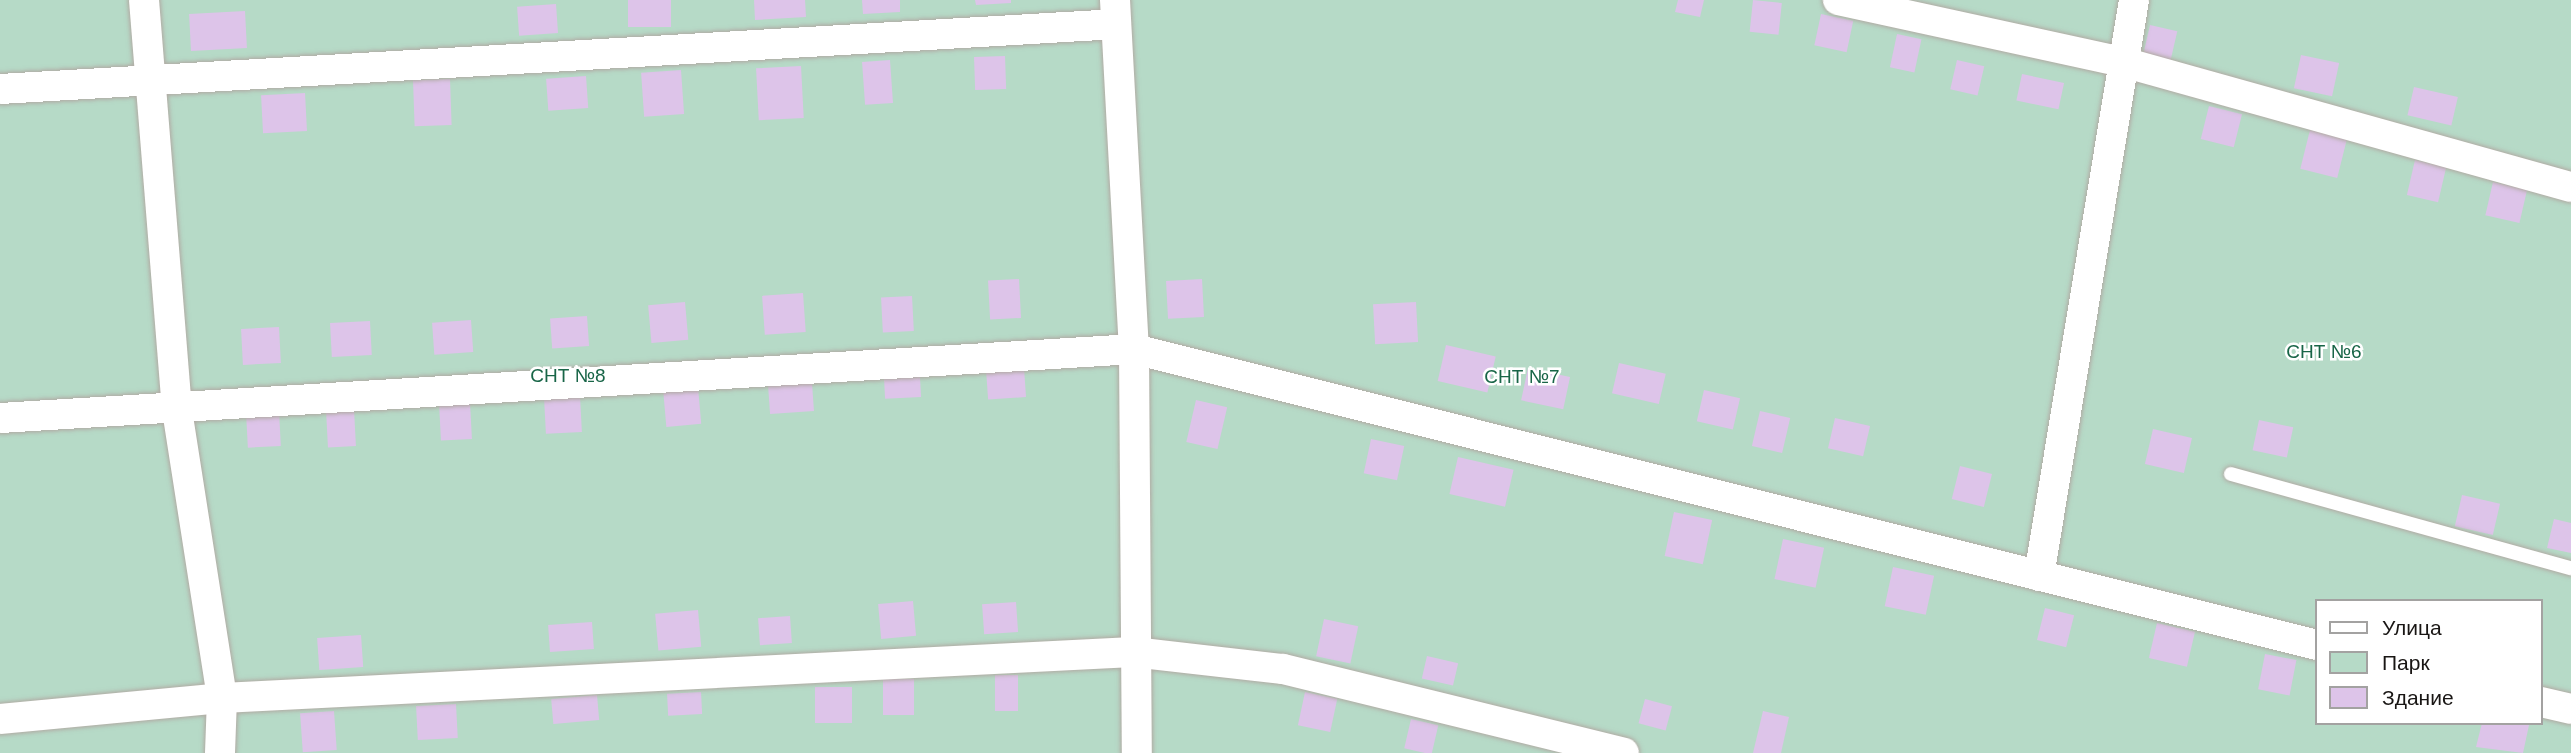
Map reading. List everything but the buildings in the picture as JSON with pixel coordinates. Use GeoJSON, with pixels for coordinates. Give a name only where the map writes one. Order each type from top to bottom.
{"type":"FeatureCollection","features":[{"type":"Feature","properties":{"kind":"street"},"geometry":{"type":"LineString","coordinates":[[145,0],[177,410],[222,698],[220,753]]}},
{"type":"Feature","properties":{"kind":"street"},"geometry":{"type":"LineString","coordinates":[[1838,0],[2123,62],[2571,187]]}},
{"type":"Feature","properties":{"kind":"street"},"geometry":{"type":"LineString","coordinates":[[2039,576],[2134,0]]}},
{"type":"Feature","properties":{"kind":"street"},"geometry":{"type":"LineString","coordinates":[[0,89],[153,81],[1115,12],[1134,349],[1133,652],[1137,753]]}},
{"type":"Feature","properties":{"kind":"street"},"geometry":{"type":"LineString","coordinates":[[0,418],[177,410],[1134,349],[2316,645]]}},
{"type":"Feature","properties":{"kind":"street"},"geometry":{"type":"LineString","coordinates":[[0,719],[222,698],[1133,652],[1283,669],[1624,753]]}},
{"type":"Feature","properties":{"kind":"street"},"geometry":{"type":"LineString","coordinates":[[2543,702],[2571,709]]}},
{"type":"Feature","properties":{"kind":"lane"},"geometry":{"type":"LineString","coordinates":[[2231,474],[2571,568]]}},
{"type":"Feature","properties":{"kind":"green space"},"geometry":{"type":"Polygon","coordinates":[[[0,0],[2571,0],[2571,753],[0,753],[0,0]]]}},
{"type":"Feature","properties":{"kind":"park label","name":"СНТ №6"},"geometry":{"type":"Point","coordinates":[2324,352]}},
{"type":"Feature","properties":{"kind":"park label","name":"СНТ №8"},"geometry":{"type":"Point","coordinates":[568,376]}},
{"type":"Feature","properties":{"kind":"park label","name":"СНТ №7"},"geometry":{"type":"Point","coordinates":[1522,377]}}]}
